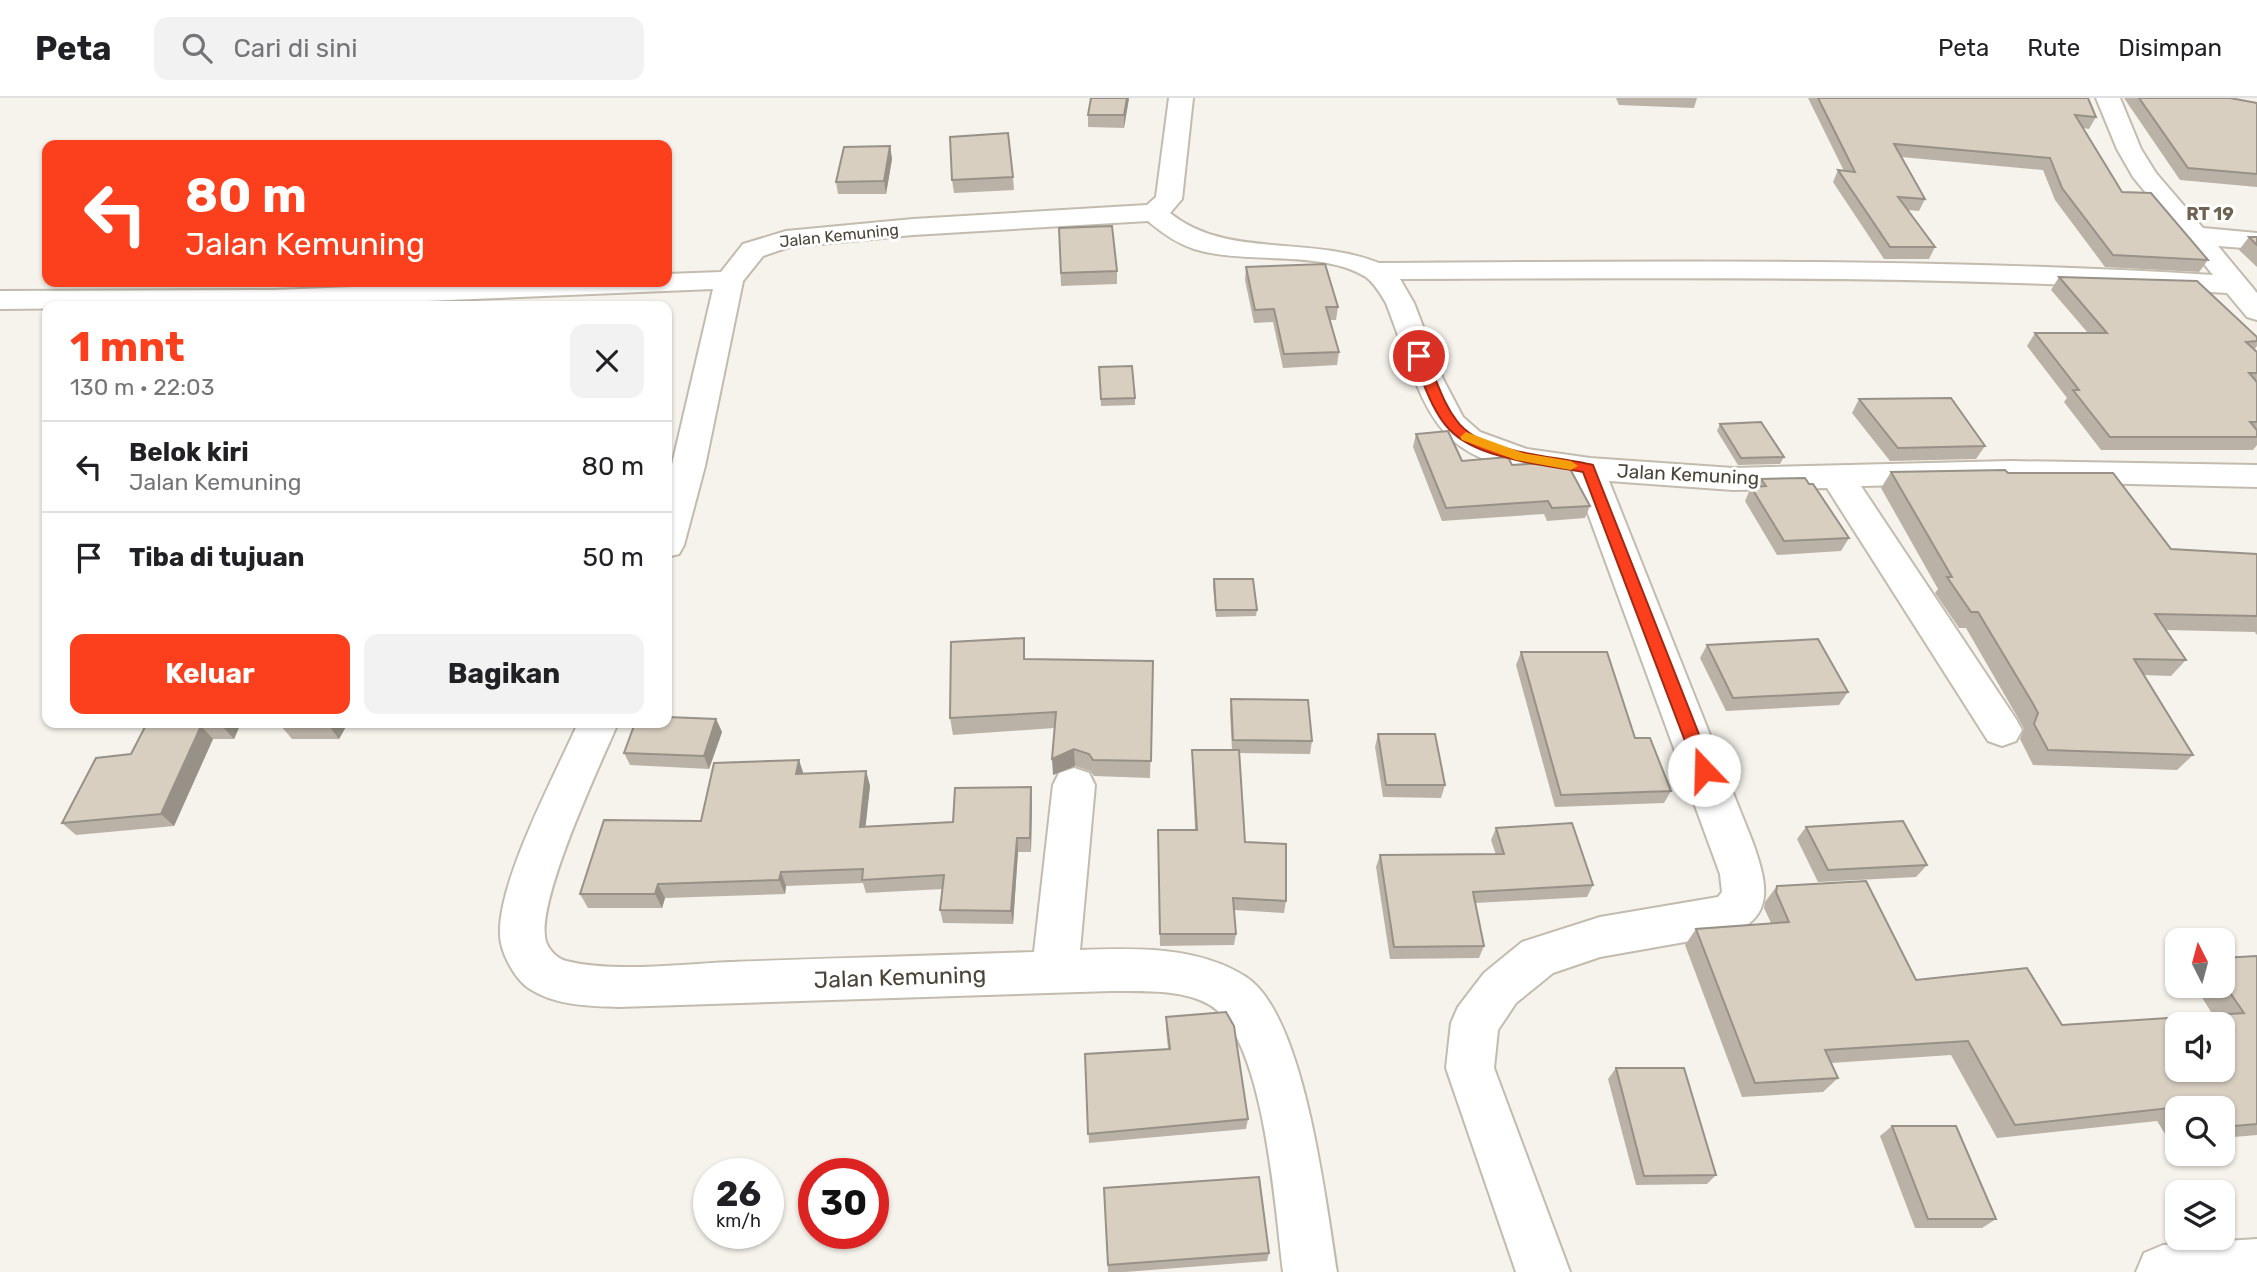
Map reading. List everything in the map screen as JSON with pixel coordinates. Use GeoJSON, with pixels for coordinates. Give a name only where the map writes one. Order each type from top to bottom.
{"type":"FeatureCollection","features":[{"type":"Feature","properties":{"kind":"street"},"geometry":{"type":"LineString","coordinates":[[1181,98],[1169,198],[1154,214],[1172,230],[1202,244],[1323,257],[1374,271],[1860,269],[2061,274],[2232,285]]}},
{"type":"Feature","properties":{"kind":"street"},"geometry":{"type":"LineString","coordinates":[[2108,98],[2129,149],[2146,177],[2196,236],[2232,285],[2257,311]]}},
{"type":"Feature","properties":{"kind":"street","name":"Jalan Kemuning"},"geometry":{"type":"LineString","coordinates":[[672,528],[690,466],[729,280],[753,250],[786,239],[913,227],[1154,214]]}},
{"type":"Feature","properties":{"kind":"street"},"geometry":{"type":"LineString","coordinates":[[2196,236],[2257,241]]}},
{"type":"Feature","properties":{"kind":"street","name":"Jalan Kemuning"},"geometry":{"type":"LineString","coordinates":[[1374,271],[1392,287],[1424,373],[1453,426],[1469,439],[1494,449],[1588,469],[1745,479],[2086,471],[2257,476]]}},
{"type":"Feature","properties":{"kind":"street"},"geometry":{"type":"LineString","coordinates":[[672,282],[729,280]]}},
{"type":"Feature","properties":{"kind":"street"},"geometry":{"type":"LineString","coordinates":[[0,300],[275,299],[562,287]]}},
{"type":"Feature","properties":{"kind":"street"},"geometry":{"type":"LineString","coordinates":[[1543,1272],[1470,1068],[1475,1023],[1500,988],[1538,957],[1600,937],[1730,914],[1744,898],[1742,874],[1732,843],[1588,469]]}},
{"type":"Feature","properties":{"kind":"street"},"geometry":{"type":"LineString","coordinates":[[1836,475],[2002,730]]}},
{"type":"Feature","properties":{"kind":"street","name":"Jalan Kemuning"},"geometry":{"type":"LineString","coordinates":[[596,728],[531,889],[522,933],[528,956],[546,974],[584,984],[619,986],[1055,973],[1176,974],[1214,985],[1234,995],[1258,1028],[1279,1085],[1310,1272]]}},
{"type":"Feature","properties":{"kind":"street"},"geometry":{"type":"LineString","coordinates":[[1055,973],[1074,785]]}},
{"type":"Feature","properties":{"kind":"street"},"geometry":{"type":"LineString","coordinates":[[2163,1272],[2257,1266]]}},
{"type":"Feature","properties":{"kind":"building"},"geometry":{"type":"Polygon","coordinates":[[[1091,98],[1127,98],[1124,115],[1088,115],[1091,98]]]}},
{"type":"Feature","properties":{"kind":"building"},"geometry":{"type":"Polygon","coordinates":[[[1818,98],[2088,98],[2096,117],[2075,115],[2122,192],[2151,193],[2208,260],[2113,255],[2062,188],[2050,158],[1894,144],[1925,199],[1898,197],[1935,247],[1890,247],[1838,170],[1855,172],[1818,98]]]}},
{"type":"Feature","properties":{"kind":"building"},"geometry":{"type":"Polygon","coordinates":[[[2139,98],[2230,98],[2257,103],[2257,174],[2188,168],[2139,98]]]}},
{"type":"Feature","properties":{"kind":"building"},"geometry":{"type":"Polygon","coordinates":[[[1008,133],[1013,177],[952,180],[950,137],[1008,133]]]}},
{"type":"Feature","properties":{"kind":"building"},"geometry":{"type":"Polygon","coordinates":[[[890,146],[884,181],[836,182],[844,147],[890,146]]]}},
{"type":"Feature","properties":{"kind":"building"},"geometry":{"type":"Polygon","coordinates":[[[1112,226],[1117,271],[1061,273],[1059,228],[1112,226]]]}},
{"type":"Feature","properties":{"kind":"building"},"geometry":{"type":"Polygon","coordinates":[[[2249,237],[2257,237],[2257,245],[2249,237]]]}},
{"type":"Feature","properties":{"kind":"building"},"geometry":{"type":"Polygon","coordinates":[[[1325,264],[1338,307],[1326,307],[1339,352],[1284,354],[1274,309],[1255,310],[1246,267],[1325,264]]]}},
{"type":"Feature","properties":{"kind":"building"},"geometry":{"type":"Polygon","coordinates":[[[2059,277],[2197,281],[2257,337],[2257,341],[2246,342],[2257,352],[2257,373],[2249,373],[2257,382],[2257,422],[2250,422],[2257,430],[2257,437],[2110,437],[2073,390],[2079,390],[2035,333],[2107,333],[2059,277]]]}},
{"type":"Feature","properties":{"kind":"building"},"geometry":{"type":"Polygon","coordinates":[[[1132,366],[1135,398],[1101,399],[1099,367],[1132,366]]]}},
{"type":"Feature","properties":{"kind":"building"},"geometry":{"type":"Polygon","coordinates":[[[1951,398],[1985,446],[1898,448],[1859,399],[1951,398]]]}},
{"type":"Feature","properties":{"kind":"building"},"geometry":{"type":"Polygon","coordinates":[[[1761,422],[1784,457],[1741,458],[1720,424],[1761,422]]]}},
{"type":"Feature","properties":{"kind":"building"},"geometry":{"type":"Polygon","coordinates":[[[1448,431],[1462,461],[1508,457],[1512,465],[1544,463],[1569,467],[1590,506],[1552,508],[1548,501],[1446,508],[1416,434],[1448,431]]]}},
{"type":"Feature","properties":{"kind":"building"},"geometry":{"type":"Polygon","coordinates":[[[2005,470],[2008,473],[2113,473],[2171,549],[2257,554],[2257,616],[2155,614],[2186,660],[2134,659],[2193,755],[2048,750],[2034,724],[2038,713],[2032,702],[1978,612],[1971,612],[1947,577],[1952,577],[1891,472],[2005,470]]]}},
{"type":"Feature","properties":{"kind":"building"},"geometry":{"type":"Polygon","coordinates":[[[1805,478],[1809,484],[1813,484],[1849,538],[1784,541],[1751,487],[1766,486],[1761,479],[1805,478]]]}},
{"type":"Feature","properties":{"kind":"building"},"geometry":{"type":"Polygon","coordinates":[[[1214,579],[1253,579],[1257,610],[1216,610],[1214,579]]]}},
{"type":"Feature","properties":{"kind":"building"},"geometry":{"type":"Polygon","coordinates":[[[1024,638],[1024,659],[1153,661],[1151,761],[1093,760],[1089,754],[1074,749],[1052,759],[1056,712],[950,718],[951,642],[1024,638]]]}},
{"type":"Feature","properties":{"kind":"building"},"geometry":{"type":"Polygon","coordinates":[[[1818,639],[1848,692],[1733,698],[1707,645],[1818,639]]]}},
{"type":"Feature","properties":{"kind":"building"},"geometry":{"type":"Polygon","coordinates":[[[1521,652],[1607,652],[1635,738],[1650,738],[1671,791],[1561,795],[1521,652]]]}},
{"type":"Feature","properties":{"kind":"building"},"geometry":{"type":"Polygon","coordinates":[[[1231,699],[1308,700],[1312,741],[1233,740],[1231,699]]]}},
{"type":"Feature","properties":{"kind":"building"},"geometry":{"type":"Polygon","coordinates":[[[672,717],[716,719],[704,756],[624,753],[633,728],[672,728],[672,717]]]}},
{"type":"Feature","properties":{"kind":"building"},"geometry":{"type":"Polygon","coordinates":[[[144,728],[200,728],[161,814],[62,823],[96,758],[131,754],[144,728]]]}},
{"type":"Feature","properties":{"kind":"building"},"geometry":{"type":"Polygon","coordinates":[[[1378,734],[1435,734],[1445,785],[1386,785],[1378,734]]]}},
{"type":"Feature","properties":{"kind":"building"},"geometry":{"type":"Polygon","coordinates":[[[1192,750],[1239,750],[1245,842],[1286,844],[1286,901],[1233,898],[1236,934],[1160,934],[1158,830],[1197,830],[1192,750]]]}},
{"type":"Feature","properties":{"kind":"building"},"geometry":{"type":"Polygon","coordinates":[[[799,760],[796,774],[866,771],[860,827],[953,822],[955,788],[1031,787],[1030,838],[1017,838],[1011,911],[940,910],[944,875],[862,880],[863,869],[781,872],[779,880],[658,884],[655,894],[580,894],[604,820],[701,821],[714,763],[799,760]]]}},
{"type":"Feature","properties":{"kind":"building"},"geometry":{"type":"Polygon","coordinates":[[[1903,821],[1927,865],[1828,870],[1806,827],[1903,821]]]}},
{"type":"Feature","properties":{"kind":"building"},"geometry":{"type":"Polygon","coordinates":[[[1572,823],[1593,885],[1473,892],[1484,946],[1394,947],[1380,855],[1504,854],[1496,828],[1572,823]]]}},
{"type":"Feature","properties":{"kind":"building"},"geometry":{"type":"Polygon","coordinates":[[[1866,881],[1916,980],[2027,968],[2062,1025],[2165,1018],[2165,1082],[2235,1082],[2235,1014],[2244,1013],[2234,998],[2235,957],[2257,956],[2257,1124],[2235,1126],[2235,1096],[2165,1096],[2165,1109],[2015,1125],[1968,1041],[1825,1050],[1838,1078],[1755,1083],[1696,929],[1789,922],[1776,892],[1777,886],[1866,881]]]}},
{"type":"Feature","properties":{"kind":"building"},"geometry":{"type":"Polygon","coordinates":[[[1226,1012],[1234,1026],[1248,1119],[1088,1134],[1085,1054],[1170,1049],[1166,1017],[1226,1012]]]}},
{"type":"Feature","properties":{"kind":"building"},"geometry":{"type":"Polygon","coordinates":[[[1616,1068],[1684,1068],[1716,1175],[1644,1176],[1616,1068]]]}},
{"type":"Feature","properties":{"kind":"building"},"geometry":{"type":"Polygon","coordinates":[[[1892,1126],[1956,1126],[1996,1219],[1928,1219],[1892,1126]]]}},
{"type":"Feature","properties":{"kind":"building"},"geometry":{"type":"Polygon","coordinates":[[[1259,1177],[1269,1253],[1108,1265],[1104,1188],[1259,1177]]]}},
{"type":"Feature","properties":{"kind":"slow traffic"},"geometry":{"type":"LineString","coordinates":[[1466,437],[1520,457],[1571,466]]}},
{"type":"Feature","properties":{"kind":"district","name":"RT 19"},"geometry":{"type":"Point","coordinates":[2210,214]}},
{"type":"Feature","properties":{"kind":"route"},"geometry":{"type":"LineString","coordinates":[[1419,356],[1424,373],[1453,426],[1469,439],[1520,457],[1588,469],[1641,600],[1704,770]]}}]}
